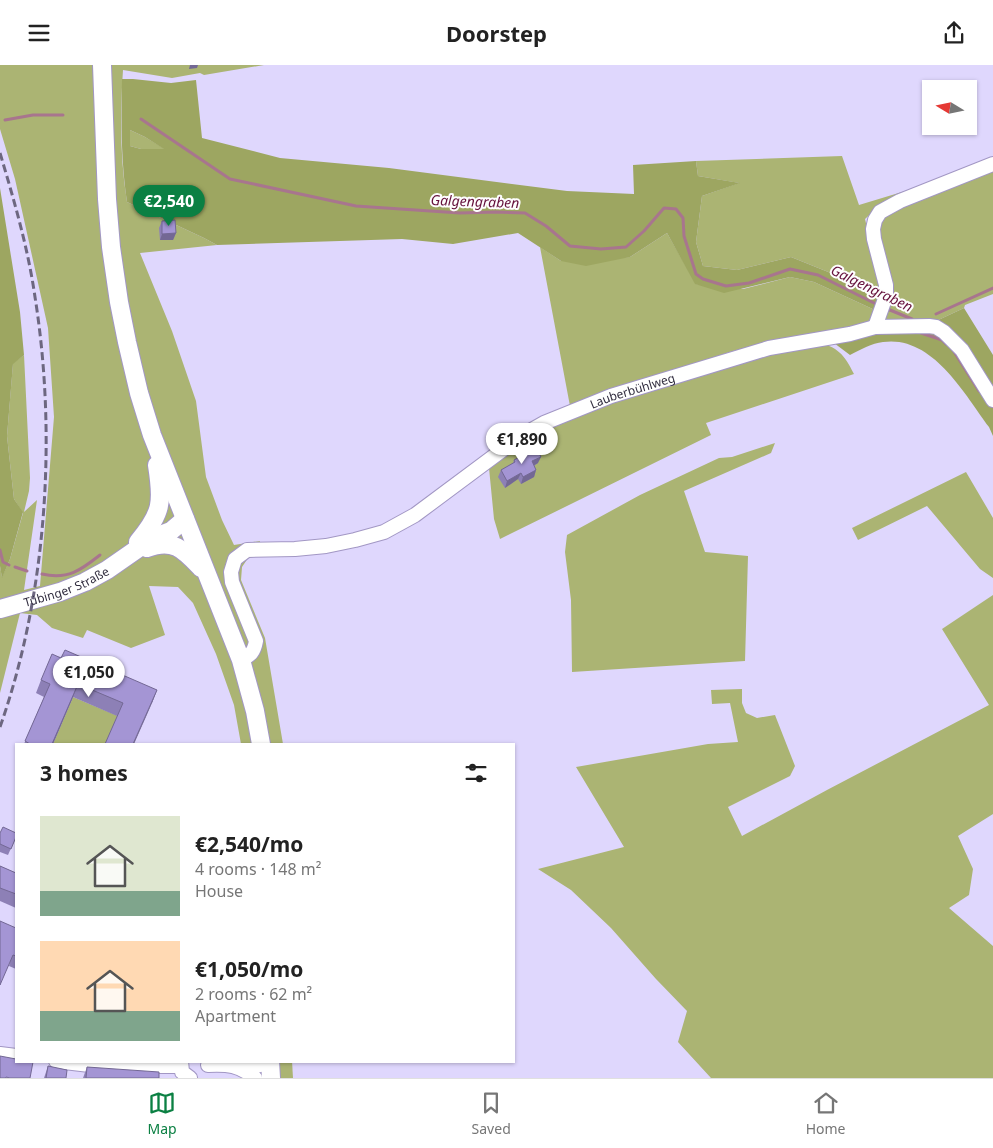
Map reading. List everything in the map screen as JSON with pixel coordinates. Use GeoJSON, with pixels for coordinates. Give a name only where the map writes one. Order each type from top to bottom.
{"type":"FeatureCollection","features":[{"type":"Feature","properties":{"kind":"main road"},"geometry":{"type":"LineString","coordinates":[[102,65],[107,199],[111,247],[127,342],[139,393],[152,435],[241,660],[255,711],[261,743]]}},
{"type":"Feature","properties":{"kind":"main road","name":"Tübinger Straße"},"geometry":{"type":"LineString","coordinates":[[128,554],[152,525],[156,517],[160,497],[152,435]]}},
{"type":"Feature","properties":{"kind":"main road"},"geometry":{"type":"LineString","coordinates":[[152,525],[167,517],[185,518]]}},
{"type":"Feature","properties":{"kind":"main road","name":"Tübinger Straße"},"geometry":{"type":"LineString","coordinates":[[0,609],[60,592],[85,582],[107,570],[153,538],[171,531],[185,518]]}},
{"type":"Feature","properties":{"kind":"main road"},"geometry":{"type":"LineString","coordinates":[[128,554],[158,544],[173,545],[185,551],[206,573]]}},
{"type":"Feature","properties":{"kind":"street"},"geometry":{"type":"LineString","coordinates":[[877,321],[886,295],[886,285],[872,229],[880,212],[900,201],[993,164]]}},
{"type":"Feature","properties":{"kind":"street","name":"Lauberbühlweg"},"geometry":{"type":"LineString","coordinates":[[241,660],[251,655],[256,641],[232,582],[231,572],[235,559],[247,550],[326,546],[384,532],[415,515],[521,437],[544,423],[611,396],[769,348],[850,334],[877,321],[904,327],[929,326],[944,332],[962,350],[993,400]]}},
{"type":"Feature","properties":{"kind":"street"},"geometry":{"type":"LineString","coordinates":[[0,1054],[15,1056]]}},
{"type":"Feature","properties":{"kind":"street"},"geometry":{"type":"LineString","coordinates":[[73,1063],[98,1066],[181,1063],[184,1074],[190,1078]]}},
{"type":"Feature","properties":{"kind":"street"},"geometry":{"type":"LineString","coordinates":[[199,1078],[205,1073],[208,1063],[270,1066]]}},
{"type":"Feature","properties":{"kind":"street"},"geometry":{"type":"LineString","coordinates":[[232,1065],[255,1078]]}},
{"type":"Feature","properties":{"kind":"green space"},"geometry":{"type":"Polygon","coordinates":[[[0,65],[264,65],[204,75],[200,73],[172,78],[123,70],[121,136],[127,202],[217,245],[140,253],[172,331],[196,401],[206,477],[222,520],[234,545],[260,541],[258,556],[248,558],[242,567],[241,580],[265,638],[283,743],[241,743],[234,705],[216,654],[193,603],[178,587],[149,586],[165,635],[131,648],[87,630],[83,638],[52,628],[37,615],[20,613],[0,693],[0,566],[2,577],[10,559],[23,513],[14,499],[7,436],[13,363],[24,355],[30,478],[24,512],[37,500],[24,590],[40,586],[54,417],[48,328],[15,179],[0,129],[0,65]]]}},
{"type":"Feature","properties":{"kind":"green space"},"geometry":{"type":"Polygon","coordinates":[[[122,79],[171,83],[196,80],[202,138],[280,158],[389,168],[567,191],[634,194],[633,165],[696,161],[698,176],[740,183],[702,196],[696,242],[703,266],[737,270],[791,257],[883,294],[877,311],[814,282],[790,277],[724,293],[695,284],[667,233],[630,257],[586,266],[561,261],[518,233],[453,244],[402,239],[217,245],[127,202],[123,156],[122,79]],[[130,130],[130,146],[141,149],[164,149],[130,130]]]}},
{"type":"Feature","properties":{"kind":"green space"},"geometry":{"type":"Polygon","coordinates":[[[130,130],[165,149],[141,149],[130,146],[130,130]]]}},
{"type":"Feature","properties":{"kind":"green space"},"geometry":{"type":"Polygon","coordinates":[[[842,156],[859,205],[925,185],[877,208],[865,219],[883,294],[791,257],[737,270],[703,266],[696,242],[702,196],[739,183],[698,176],[696,161],[842,156]]]}},
{"type":"Feature","properties":{"kind":"green space"},"geometry":{"type":"Polygon","coordinates":[[[993,166],[993,294],[965,305],[964,308],[934,322],[883,321],[876,226],[883,214],[993,166]]]}},
{"type":"Feature","properties":{"kind":"green space"},"geometry":{"type":"Polygon","coordinates":[[[0,188],[20,312],[24,355],[13,364],[7,436],[14,499],[23,512],[10,559],[2,578],[0,566],[0,188]]]}},
{"type":"Feature","properties":{"kind":"green space"},"geometry":{"type":"Polygon","coordinates":[[[667,233],[696,284],[743,289],[790,277],[814,282],[877,311],[871,321],[858,327],[733,351],[570,406],[540,247],[561,261],[630,257],[667,233]]]}},
{"type":"Feature","properties":{"kind":"green space"},"geometry":{"type":"Polygon","coordinates":[[[964,308],[993,355],[993,436],[969,398],[945,369],[917,348],[901,342],[883,342],[870,345],[850,355],[830,340],[934,322],[964,308]]]}},
{"type":"Feature","properties":{"kind":"green space"},"geometry":{"type":"Polygon","coordinates":[[[816,342],[830,346],[840,352],[854,374],[706,423],[711,435],[500,539],[494,519],[489,468],[520,442],[557,421],[685,377],[816,342]]]}},
{"type":"Feature","properties":{"kind":"green space"},"geometry":{"type":"Polygon","coordinates":[[[775,443],[771,453],[684,491],[705,552],[748,556],[745,661],[572,672],[571,600],[565,552],[567,535],[640,495],[719,458],[732,457],[775,443]]]}},
{"type":"Feature","properties":{"kind":"green space"},"geometry":{"type":"Polygon","coordinates":[[[966,472],[993,518],[993,578],[980,569],[927,506],[858,540],[852,528],[966,472]]]}},
{"type":"Feature","properties":{"kind":"green space"},"geometry":{"type":"Polygon","coordinates":[[[993,595],[993,814],[958,836],[973,869],[969,895],[949,908],[993,946],[993,1078],[711,1078],[678,1042],[687,1011],[611,928],[571,890],[538,869],[624,847],[576,767],[708,744],[738,742],[730,703],[712,704],[711,690],[742,689],[742,703],[746,713],[757,718],[775,715],[795,766],[790,776],[728,807],[742,836],[989,705],[942,629],[993,595]]]}},
{"type":"Feature","properties":{"kind":"green space"},"geometry":{"type":"Polygon","coordinates":[[[73,697],[118,716],[106,743],[53,743],[73,697]]]}},
{"type":"Feature","properties":{"kind":"green space"},"geometry":{"type":"Polygon","coordinates":[[[250,1063],[292,1063],[293,1078],[249,1078],[250,1063]]]}},
{"type":"Feature","properties":{"kind":"building"},"geometry":{"type":"Polygon","coordinates":[[[175,220],[176,233],[162,234],[162,221],[175,220]]]}},
{"type":"Feature","properties":{"kind":"building"},"geometry":{"type":"Polygon","coordinates":[[[536,448],[541,457],[532,461],[536,470],[523,477],[521,473],[507,481],[501,470],[515,462],[514,460],[536,448]]]}},
{"type":"Feature","properties":{"kind":"building"},"geometry":{"type":"Polygon","coordinates":[[[65,650],[157,690],[133,743],[105,743],[123,703],[78,684],[52,743],[28,743],[25,741],[50,684],[41,680],[52,654],[61,658],[65,650]]]}},
{"type":"Feature","properties":{"kind":"building"},"geometry":{"type":"Polygon","coordinates":[[[3,827],[15,833],[15,839],[11,849],[0,844],[0,833],[3,827]]]}},
{"type":"Feature","properties":{"kind":"building"},"geometry":{"type":"Polygon","coordinates":[[[0,866],[15,873],[15,894],[0,888],[0,866]]]}},
{"type":"Feature","properties":{"kind":"building"},"geometry":{"type":"Polygon","coordinates":[[[0,921],[15,928],[15,956],[13,955],[0,985],[0,921]]]}},
{"type":"Feature","properties":{"kind":"building"},"geometry":{"type":"Polygon","coordinates":[[[0,1056],[15,1059],[15,1063],[33,1063],[30,1078],[0,1078],[0,1056]]]}},
{"type":"Feature","properties":{"kind":"building"},"geometry":{"type":"Polygon","coordinates":[[[48,1066],[67,1070],[66,1078],[46,1078],[48,1066]]]}},
{"type":"Feature","properties":{"kind":"building"},"geometry":{"type":"Polygon","coordinates":[[[87,1067],[159,1072],[159,1078],[86,1078],[87,1067]]]}},
{"type":"Feature","properties":{"kind":"waterway","name":"Galgengraben"},"geometry":{"type":"LineString","coordinates":[[5,120],[33,115],[63,115]]}},
{"type":"Feature","properties":{"kind":"waterway","name":"Galgengraben"},"geometry":{"type":"LineString","coordinates":[[141,119],[230,179],[356,206],[460,213],[525,213],[546,226],[570,246],[601,249],[626,247],[644,231],[664,208],[676,209],[683,218],[684,236],[696,274],[703,279],[726,286],[749,283],[790,269],[818,275],[880,306]]}},
{"type":"Feature","properties":{"kind":"waterway"},"geometry":{"type":"LineString","coordinates":[[936,314],[993,288]]}},
{"type":"Feature","properties":{"kind":"waterway","name":"Galgengraben"},"geometry":{"type":"LineString","coordinates":[[885,308],[913,321]]}},
{"type":"Feature","properties":{"kind":"waterway","name":"Galgengraben"},"geometry":{"type":"LineString","coordinates":[[919,331],[942,340],[946,344]]}},
{"type":"Feature","properties":{"kind":"waterway","name":"Galgengraben"},"geometry":{"type":"LineString","coordinates":[[953,350],[979,391]]}},
{"type":"Feature","properties":{"kind":"waterway"},"geometry":{"type":"LineString","coordinates":[[0,550],[3,562],[9,565]]}},
{"type":"Feature","properties":{"kind":"waterway"},"geometry":{"type":"LineString","coordinates":[[42,574],[51,576],[67,575],[87,565],[100,555]]}},
{"type":"Feature","properties":{"kind":"waterway"},"geometry":{"type":"LineString","coordinates":[[15,567],[27,571]]}},
{"type":"Feature","properties":{"kind":"railway"},"geometry":{"type":"LineString","coordinates":[[0,153],[25,242],[35,297],[42,350],[46,459],[38,569],[16,676],[0,727]]}}]}
